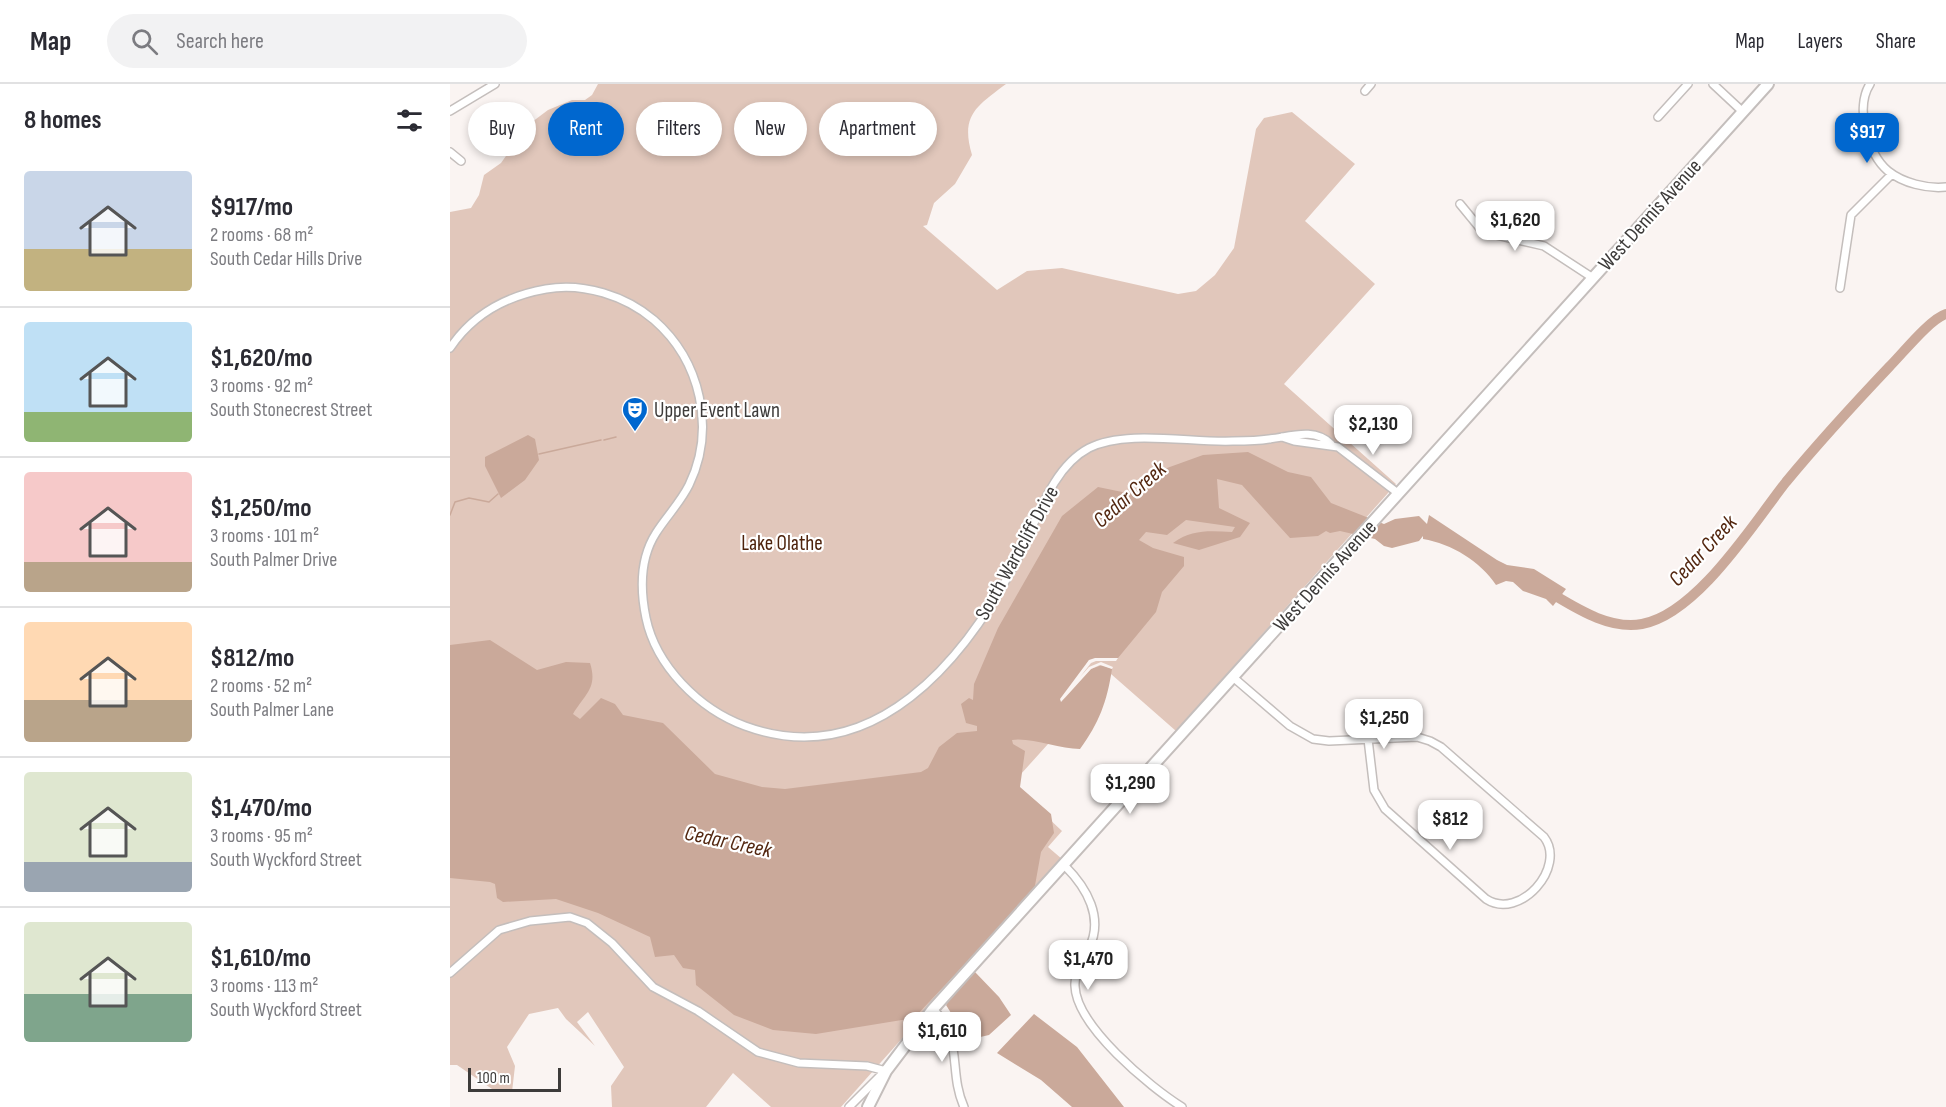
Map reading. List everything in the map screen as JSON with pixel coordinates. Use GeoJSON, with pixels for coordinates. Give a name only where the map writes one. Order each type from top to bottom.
{"type":"FeatureCollection","features":[{"type":"Feature","properties":{"kind":"street"},"geometry":{"type":"LineString","coordinates":[[1365,91],[1371,84]]}},
{"type":"Feature","properties":{"kind":"street"},"geometry":{"type":"LineString","coordinates":[[1658,117],[1688,84]]}},
{"type":"Feature","properties":{"kind":"street"},"geometry":{"type":"LineString","coordinates":[[1713,84],[1743,112]]}},
{"type":"Feature","properties":{"kind":"street","name":"West Dennis Avenue"},"geometry":{"type":"LineString","coordinates":[[868,1107],[886,1071],[933,1010],[1768,84]]}},
{"type":"Feature","properties":{"kind":"street"},"geometry":{"type":"LineString","coordinates":[[1869,84],[1863,105],[1865,121],[1876,156],[1892,174],[1925,186],[1946,188]]}},
{"type":"Feature","properties":{"kind":"street"},"geometry":{"type":"LineString","coordinates":[[450,111],[490,85]]}},
{"type":"Feature","properties":{"kind":"street"},"geometry":{"type":"LineString","coordinates":[[450,152],[461,161]]}},
{"type":"Feature","properties":{"kind":"street"},"geometry":{"type":"LineString","coordinates":[[1840,288],[1851,215],[1892,174]]}},
{"type":"Feature","properties":{"kind":"street"},"geometry":{"type":"LineString","coordinates":[[1460,204],[1483,232],[1544,246],[1593,278]]}},
{"type":"Feature","properties":{"kind":"street","name":"South Wardcliff Drive"},"geometry":{"type":"LineString","coordinates":[[450,348],[473,321],[495,306],[527,292],[553,288],[579,288],[622,300],[646,313],[667,332],[678,345],[694,376],[702,407],[703,431],[694,474],[681,501],[654,536],[644,562],[642,585],[650,630],[659,651],[676,677],[702,702],[737,723],[787,736],[823,737],[865,726],[901,705],[928,682],[984,615],[1013,567],[1056,481],[1074,459],[1087,449],[1102,443],[1130,440],[1212,442],[1282,437],[1323,446],[1331,444],[1346,452],[1395,499]]}},
{"type":"Feature","properties":{"kind":"street"},"geometry":{"type":"LineString","coordinates":[[1234,678],[1304,736],[1329,741],[1368,739],[1417,737],[1441,747],[1538,833],[1551,850],[1547,873],[1515,904],[1494,904],[1384,809],[1374,790],[1368,739]]}},
{"type":"Feature","properties":{"kind":"street"},"geometry":{"type":"LineString","coordinates":[[1065,866],[1087,895],[1095,920],[1093,940],[1076,975],[1078,1002],[1104,1040],[1124,1061],[1144,1081],[1182,1107]]}},
{"type":"Feature","properties":{"kind":"street"},"geometry":{"type":"LineString","coordinates":[[450,973],[499,930],[530,921],[570,917],[587,923],[612,943],[653,987],[698,1011],[758,1052],[799,1063],[867,1066],[886,1071]]}},
{"type":"Feature","properties":{"kind":"street"},"geometry":{"type":"LineString","coordinates":[[933,1010],[943,1020],[952,1037],[956,1081],[964,1107]]}},
{"type":"Feature","properties":{"kind":"street"},"geometry":{"type":"LineString","coordinates":[[849,1107],[886,1071]]}},
{"type":"Feature","properties":{"kind":"green space","name":"Lake Olathe"},"geometry":{"type":"Polygon","coordinates":[[[598,84],[1006,84],[979,106],[974,113],[968,130],[972,155],[955,184],[934,203],[927,225],[923,226],[997,290],[1027,271],[1062,268],[1178,294],[1196,291],[1215,275],[1234,248],[1256,129],[1264,118],[1292,112],[1355,164],[1305,221],[1375,284],[1284,384],[1396,484],[1176,731],[1111,674],[1012,784],[1062,831],[1048,847],[1062,859],[841,1107],[771,1107],[733,1073],[706,1107],[612,1107],[611,1086],[624,1067],[588,1012],[577,1022],[595,1046],[566,1019],[558,1008],[529,1014],[507,1047],[515,1066],[512,1092],[495,1091],[457,1065],[450,1065],[450,212],[471,208],[479,195],[484,175],[501,163],[506,156],[536,156],[536,119],[548,110],[548,156],[624,156],[624,102],[567,102],[585,100],[592,95],[598,84]]]}},
{"type":"Feature","properties":{"kind":"water"},"geometry":{"type":"Polygon","coordinates":[[[528,435],[535,439],[539,460],[525,480],[501,498],[485,466],[485,457],[528,435]]]}},
{"type":"Feature","properties":{"kind":"water"},"geometry":{"type":"Polygon","coordinates":[[[1248,452],[1288,472],[1311,477],[1331,503],[1384,524],[1395,519],[1419,516],[1427,524],[1429,515],[1497,560],[1507,565],[1534,569],[1566,589],[1553,606],[1546,599],[1523,591],[1513,582],[1506,581],[1496,585],[1474,561],[1455,549],[1423,539],[1423,536],[1419,541],[1392,548],[1384,546],[1375,539],[1340,531],[1330,533],[1326,531],[1318,536],[1290,538],[1242,485],[1217,479],[1219,508],[1250,523],[1240,537],[1199,550],[1173,543],[1194,533],[1232,532],[1235,527],[1186,520],[1167,535],[1146,532],[1139,540],[1153,548],[1184,557],[1184,566],[1162,592],[1156,612],[1118,658],[1089,660],[1064,699],[1091,669],[1102,665],[1112,669],[1108,692],[1101,712],[1080,749],[1028,740],[1012,740],[1013,744],[1025,751],[1020,787],[1051,814],[1054,833],[1041,852],[1034,891],[914,1018],[816,1034],[773,1030],[734,1015],[696,985],[695,970],[683,968],[674,955],[655,957],[650,937],[598,913],[556,899],[503,902],[497,898],[495,884],[450,878],[450,645],[490,640],[537,670],[566,662],[590,663],[591,685],[573,714],[580,719],[601,698],[615,704],[623,715],[663,723],[715,774],[762,787],[785,789],[921,772],[928,768],[939,747],[957,733],[977,731],[977,726],[966,723],[961,704],[969,698],[973,700],[974,684],[998,628],[1062,516],[1098,487],[1132,494],[1167,468],[1203,455],[1248,452]]]}},
{"type":"Feature","properties":{"kind":"water"},"geometry":{"type":"Polygon","coordinates":[[[975,972],[999,997],[1011,1015],[989,1035],[976,1038],[956,1021],[946,1005],[954,992],[975,972]]]}},
{"type":"Feature","properties":{"kind":"water"},"geometry":{"type":"Polygon","coordinates":[[[1034,1014],[1077,1047],[1124,1107],[1072,1107],[1041,1080],[997,1053],[1034,1014]]]}},
{"type":"Feature","properties":{"kind":"pier"},"geometry":{"type":"Polygon","coordinates":[[[1118,658],[1116,661],[1096,661],[1091,663],[1080,677],[1089,667],[1101,662],[1113,667],[1112,669],[1100,665],[1091,669],[1061,702],[1060,699],[1089,660],[1118,658]]]}},
{"type":"Feature","properties":{"kind":"waterway","name":"Cedar Creek"},"geometry":{"type":"LineString","coordinates":[[1549,592],[1593,616],[1617,624],[1642,624],[1663,617],[1683,604],[1722,565],[1786,482],[1837,423],[1917,337],[1932,322],[1946,314]]}},
{"type":"Feature","properties":{"kind":"waterway"},"geometry":{"type":"LineString","coordinates":[[604,440],[616,437]]}},
{"type":"Feature","properties":{"kind":"waterway"},"geometry":{"type":"LineString","coordinates":[[539,454],[601,440]]}},
{"type":"Feature","properties":{"kind":"waterway"},"geometry":{"type":"LineString","coordinates":[[450,515],[455,502],[469,498],[489,502],[498,494]]}},
{"type":"Feature","properties":{"kind":"place","name":"Upper Event Lawn"},"geometry":{"type":"Point","coordinates":[635,433]}}]}
